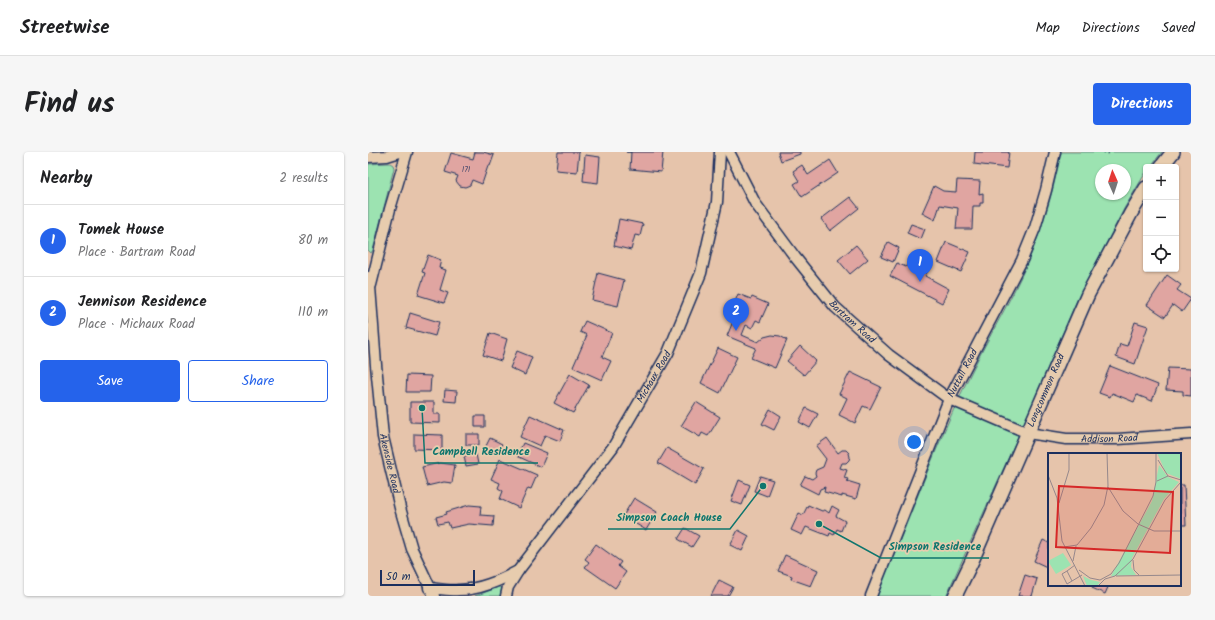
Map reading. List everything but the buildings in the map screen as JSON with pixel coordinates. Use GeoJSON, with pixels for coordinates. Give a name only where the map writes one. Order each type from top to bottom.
{"type":"FeatureCollection","features":[{"type":"Feature","properties":{"kind":"street"},"geometry":{"type":"LineString","coordinates":[[368,157],[387,156],[400,152]]}},
{"type":"Feature","properties":{"kind":"street","name":"Akenside Road"},"geometry":{"type":"LineString","coordinates":[[407,152],[369,282],[383,437],[400,508],[412,549],[431,592]]}},
{"type":"Feature","properties":{"kind":"street","name":"Michaux Road"},"geometry":{"type":"LineString","coordinates":[[506,596],[508,588],[518,571],[612,447],[668,353],[701,273],[716,202],[720,152]]}},
{"type":"Feature","properties":{"kind":"street","name":"Bartram Road"},"geometry":{"type":"LineString","coordinates":[[729,152],[755,203],[795,257],[835,306],[889,355],[949,399],[1028,433]]}},
{"type":"Feature","properties":{"kind":"street","name":"Nuttall Road"},"geometry":{"type":"LineString","coordinates":[[871,596],[949,399],[1022,260],[1035,228],[1055,152]]}},
{"type":"Feature","properties":{"kind":"street"},"geometry":{"type":"LineString","coordinates":[[1163,164],[1173,152]]}},
{"type":"Feature","properties":{"kind":"street","name":"Longcommon Road"},"geometry":{"type":"LineString","coordinates":[[955,596],[972,563],[1088,294],[1143,193]]}},
{"type":"Feature","properties":{"kind":"street","name":"Addison Road"},"geometry":{"type":"LineString","coordinates":[[1028,433],[1066,439],[1118,439],[1191,434]]}},
{"type":"Feature","properties":{"kind":"street","name":"Michaux Road"},"geometry":{"type":"LineString","coordinates":[[431,592],[470,589],[500,580],[518,571]]}},
{"type":"Feature","properties":{"kind":"path"},"geometry":{"type":"LineString","coordinates":[[1104,152],[1112,154]]}},
{"type":"Feature","properties":{"kind":"green space"},"geometry":{"type":"Polygon","coordinates":[[[1061,152],[1162,152],[1152,164],[1143,164],[1143,177],[1131,197],[1131,164],[1095,164],[1095,200],[1129,200],[1077,300],[1025,421],[946,596],[876,596],[955,407],[1024,271],[1038,238],[1049,204],[1061,152]]]}},
{"type":"Feature","properties":{"kind":"green space"},"geometry":{"type":"Polygon","coordinates":[[[390,163],[394,168],[371,253],[368,250],[368,164],[390,163]]]}},
{"type":"Feature","properties":{"kind":"green space"},"geometry":{"type":"Polygon","coordinates":[[[499,587],[502,588],[500,596],[475,596],[499,587]]]}},
{"type":"Feature","properties":{"kind":"place","name":"Tomek House"},"geometry":{"type":"Point","coordinates":[920,282]}},
{"type":"Feature","properties":{"kind":"place","name":"Jennison Residence"},"geometry":{"type":"Point","coordinates":[736,331]}},
{"type":"Feature","properties":{"kind":"place","name":"Campbell Residence"},"geometry":{"type":"Point","coordinates":[422,408]}},
{"type":"Feature","properties":{"kind":"place","name":"Simpson Coach House"},"geometry":{"type":"Point","coordinates":[763,486]}},
{"type":"Feature","properties":{"kind":"place","name":"Simpson Residence"},"geometry":{"type":"Point","coordinates":[819,524]}}]}
